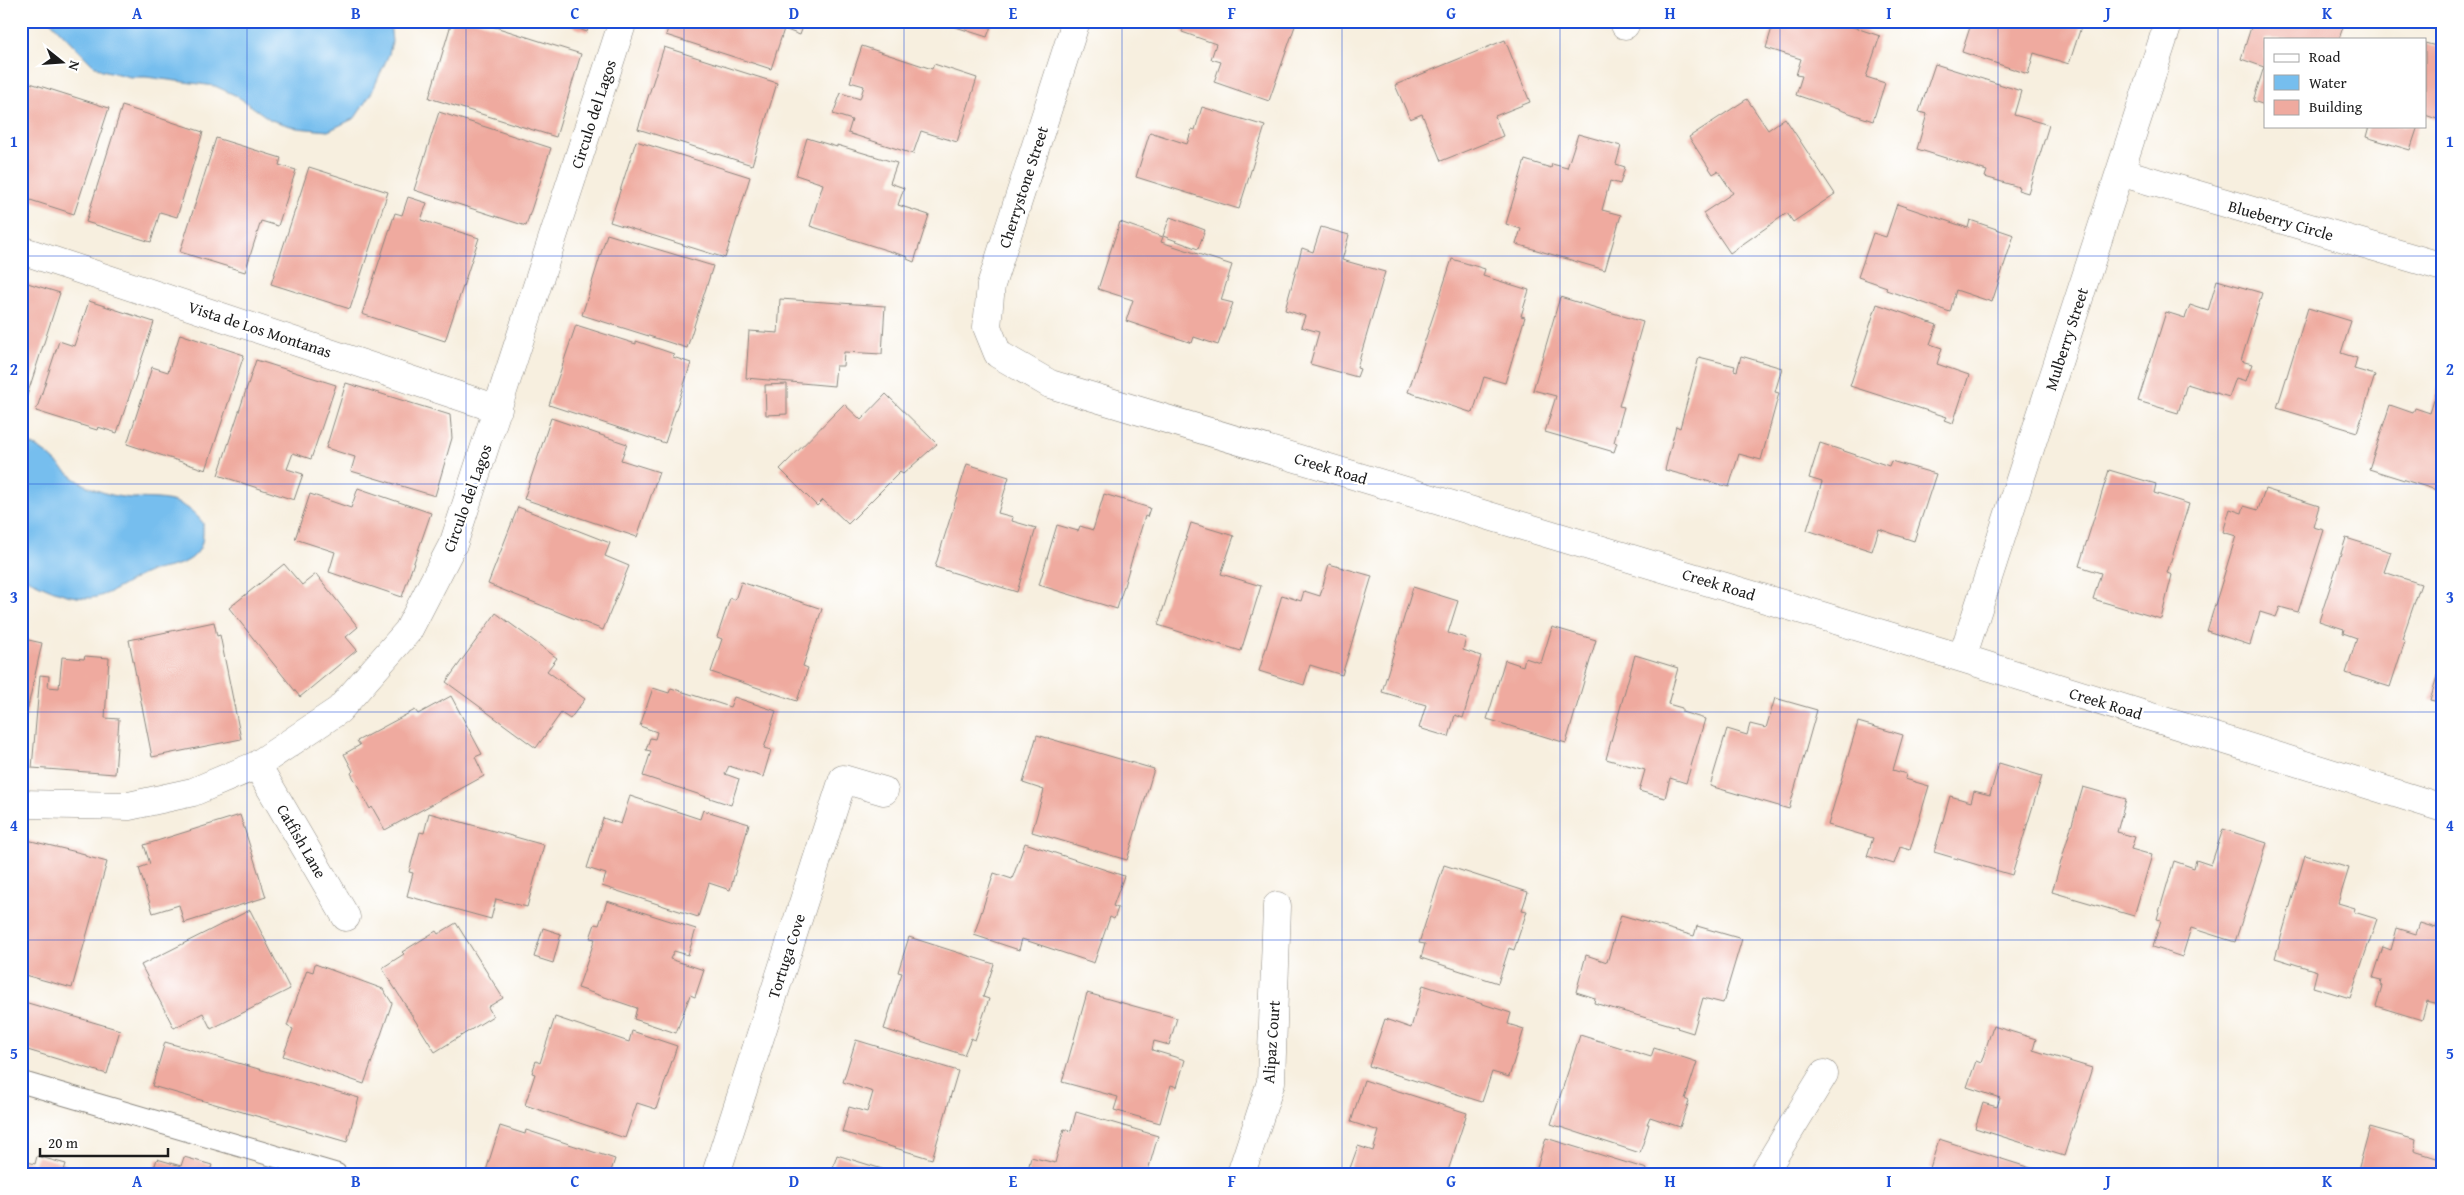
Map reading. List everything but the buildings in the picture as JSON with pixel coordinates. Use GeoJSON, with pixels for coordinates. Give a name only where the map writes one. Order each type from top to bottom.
{"type":"FeatureCollection","features":[{"type":"Feature","properties":{"kind":"street","name":"Circulo del Lagos"},"geometry":{"type":"LineString","coordinates":[[21,804],[129,806],[193,792],[257,765],[339,710],[408,632],[454,542],[623,21]]}},
{"type":"Feature","properties":{"kind":"street","name":"Cherrystone Street"},"geometry":{"type":"LineString","coordinates":[[998,354],[987,327],[991,285],[1076,21]]}},
{"type":"Feature","properties":{"kind":"street","name":"Mulberry Street"},"geometry":{"type":"LineString","coordinates":[[1962,658],[2169,21]]}},
{"type":"Feature","properties":{"kind":"street","name":"Blueberry Circle"},"geometry":{"type":"LineString","coordinates":[[2120,172],[2443,267]]}},
{"type":"Feature","properties":{"kind":"street","name":"Vista de Los Montanas"},"geometry":{"type":"LineString","coordinates":[[21,250],[498,409]]}},
{"type":"Feature","properties":{"kind":"street","name":"Creek Road"},"geometry":{"type":"LineString","coordinates":[[998,354],[1050,384],[1962,658],[2443,808]]}},
{"type":"Feature","properties":{"kind":"street","name":"Catfish Lane"},"geometry":{"type":"LineString","coordinates":[[257,765],[346,917]]}},
{"type":"Feature","properties":{"kind":"street","name":"Tortuga Cove"},"geometry":{"type":"LineString","coordinates":[[716,1174],[843,779],[884,792]]}},
{"type":"Feature","properties":{"kind":"street","name":"Alipaz Court"},"geometry":{"type":"LineString","coordinates":[[1241,1174],[1271,1082],[1277,906]]}},
{"type":"Feature","properties":{"kind":"street"},"geometry":{"type":"LineString","coordinates":[[1763,1174],[1824,1074]]}},
{"type":"Feature","properties":{"kind":"lane"},"geometry":{"type":"LineString","coordinates":[[21,1082],[336,1174]]}},
{"type":"Feature","properties":{"kind":"water"},"geometry":{"type":"Polygon","coordinates":[[[50,21],[390,21],[392,42],[389,54],[372,92],[355,118],[328,131],[297,128],[271,120],[237,96],[215,86],[146,77],[130,77],[102,70],[92,64],[50,21]]]}},
{"type":"Feature","properties":{"kind":"water"},"geometry":{"type":"Polygon","coordinates":[[[21,441],[41,450],[81,482],[105,493],[119,497],[158,499],[181,505],[192,512],[203,523],[202,540],[198,552],[182,563],[147,573],[113,591],[95,597],[77,597],[61,593],[21,576],[21,441]]]}}]}
